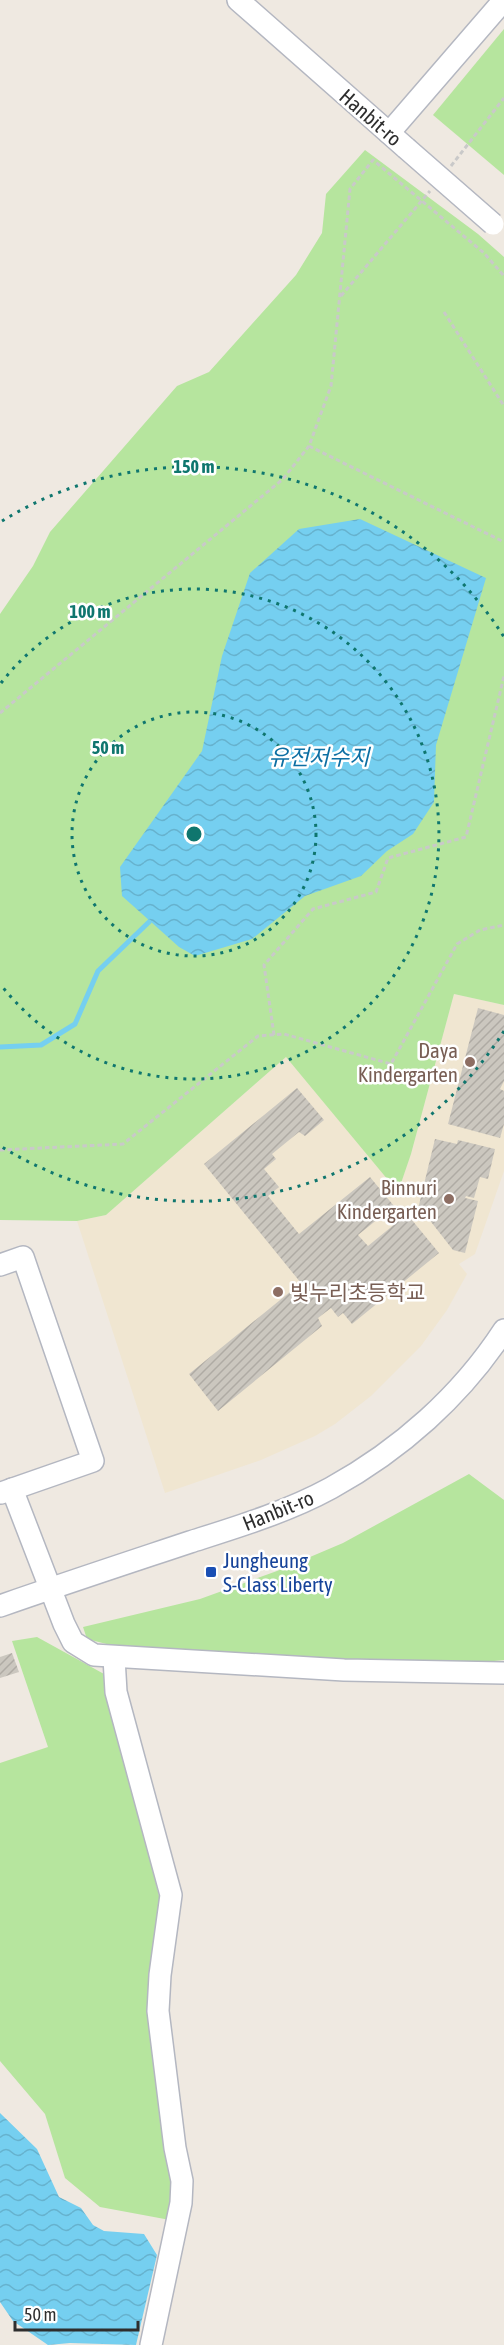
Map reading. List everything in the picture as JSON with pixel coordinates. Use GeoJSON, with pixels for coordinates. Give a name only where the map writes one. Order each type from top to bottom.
{"type":"FeatureCollection","features":[{"type":"Feature","properties":{"kind":"street","name":"Hanbit-ro"},"geometry":{"type":"LineString","coordinates":[[238,0],[499,228]]}},
{"type":"Feature","properties":{"kind":"street"},"geometry":{"type":"LineString","coordinates":[[389,133],[504,0]]}},
{"type":"Feature","properties":{"kind":"street"},"geometry":{"type":"LineString","coordinates":[[0,1265],[23,1257],[93,1461],[6,1491],[73,1642],[94,1655],[114,1658],[355,1671],[504,1672]]}},
{"type":"Feature","properties":{"kind":"street","name":"Hanbit-ro"},"geometry":{"type":"LineString","coordinates":[[0,1606],[260,1519],[330,1489],[379,1457],[447,1402],[470,1377],[504,1330]]}},
{"type":"Feature","properties":{"kind":"street"},"geometry":{"type":"LineString","coordinates":[[114,1658],[116,1692],[171,1895],[160,1975],[158,2012],[175,2148],[182,2181],[181,2203],[151,2345]]}},
{"type":"Feature","properties":{"kind":"path"},"geometry":{"type":"LineString","coordinates":[[450,167],[504,98]]}},
{"type":"Feature","properties":{"kind":"path"},"geometry":{"type":"LineString","coordinates":[[0,713],[283,479],[309,446],[331,386],[350,189],[373,160],[484,253],[504,276]]}},
{"type":"Feature","properties":{"kind":"path"},"geometry":{"type":"LineString","coordinates":[[340,298],[436,184]]}},
{"type":"Feature","properties":{"kind":"path"},"geometry":{"type":"LineString","coordinates":[[444,312],[504,406]]}},
{"type":"Feature","properties":{"kind":"path"},"geometry":{"type":"LineString","coordinates":[[309,446],[504,542]]}},
{"type":"Feature","properties":{"kind":"path"},"geometry":{"type":"LineString","coordinates":[[274,1035],[264,964],[313,909],[376,892],[388,858],[466,837],[504,676]]}},
{"type":"Feature","properties":{"kind":"path"},"geometry":{"type":"LineString","coordinates":[[0,1150],[123,1144],[258,1036],[284,1034],[391,1064],[457,944],[480,930],[504,925]]}},
{"type":"Feature","properties":{"kind":"shaded area","name":"빛누리초등학교"},"geometry":{"type":"Polygon","coordinates":[[[454,994],[504,1005],[504,1171],[475,1254],[459,1264],[467,1274],[447,1310],[421,1346],[371,1396],[335,1424],[315,1436],[261,1460],[165,1493],[77,1221],[106,1215],[286,1057],[398,1191],[411,1154],[454,994]]]}},
{"type":"Feature","properties":{"kind":"green space"},"geometry":{"type":"Polygon","coordinates":[[[504,29],[504,175],[433,115],[504,29]]]}},
{"type":"Feature","properties":{"kind":"green space"},"geometry":{"type":"Polygon","coordinates":[[[365,150],[478,234],[504,257],[504,1005],[454,994],[411,1154],[398,1192],[286,1057],[106,1215],[77,1221],[0,1220],[0,614],[33,566],[50,532],[177,386],[209,372],[296,275],[322,233],[326,194],[365,150]]]}},
{"type":"Feature","properties":{"kind":"green space"},"geometry":{"type":"Polygon","coordinates":[[[469,1474],[504,1500],[504,1660],[464,1664],[201,1654],[122,1648],[87,1639],[83,1627],[200,1599],[277,1571],[343,1543],[469,1474]]]}},
{"type":"Feature","properties":{"kind":"green space"},"geometry":{"type":"Polygon","coordinates":[[[37,1637],[104,1674],[162,1908],[173,2181],[170,2220],[100,2207],[65,2178],[45,2114],[0,2061],[0,1763],[48,1747],[12,1641],[37,1637]]]}},
{"type":"Feature","properties":{"kind":"water","name":"유전저수지"},"geometry":{"type":"Polygon","coordinates":[[[360,519],[486,578],[436,745],[434,802],[413,834],[387,851],[361,876],[305,896],[252,939],[195,956],[179,947],[122,896],[120,867],[202,751],[222,656],[250,573],[299,529],[360,519]]]}},
{"type":"Feature","properties":{"kind":"water"},"geometry":{"type":"Polygon","coordinates":[[[0,2113],[37,2149],[59,2197],[81,2208],[93,2225],[104,2231],[144,2234],[157,2255],[136,2345],[70,2343],[48,2345],[13,2321],[0,2302],[0,2113]]]}},
{"type":"Feature","properties":{"kind":"building"},"geometry":{"type":"Polygon","coordinates":[[[478,1008],[504,1015],[504,1081],[500,1089],[504,1091],[504,1124],[500,1138],[448,1124],[478,1008]]]}},
{"type":"Feature","properties":{"kind":"building"},"geometry":{"type":"Polygon","coordinates":[[[297,1088],[324,1120],[305,1136],[299,1132],[272,1154],[276,1159],[264,1169],[279,1187],[268,1196],[299,1234],[370,1177],[394,1206],[358,1235],[368,1246],[407,1214],[439,1253],[352,1324],[343,1313],[338,1317],[331,1308],[318,1318],[322,1326],[218,1411],[189,1374],[301,1283],[204,1164],[297,1088]]]}},
{"type":"Feature","properties":{"kind":"building"},"geometry":{"type":"Polygon","coordinates":[[[435,1139],[457,1144],[458,1140],[495,1149],[488,1179],[480,1177],[474,1198],[466,1196],[465,1198],[478,1201],[465,1253],[453,1250],[428,1218],[430,1211],[418,1209],[435,1139]]]}},
{"type":"Feature","properties":{"kind":"building"},"geometry":{"type":"Polygon","coordinates":[[[12,1653],[19,1672],[0,1678],[0,1657],[12,1653]]]}},
{"type":"Feature","properties":{"kind":"waterway"},"geometry":{"type":"LineString","coordinates":[[0,1047],[41,1045],[75,1024],[98,971],[149,922]]}},
{"type":"Feature","properties":{"kind":"place","name":"Daya Kindergarten"},"geometry":{"type":"Point","coordinates":[470,1062]}},
{"type":"Feature","properties":{"kind":"place","name":"Binnuri Kindergarten"},"geometry":{"type":"Point","coordinates":[449,1199]}},
{"type":"Feature","properties":{"kind":"place","name":"빛누리초등학교"},"geometry":{"type":"Point","coordinates":[278,1292]}},
{"type":"Feature","properties":{"kind":"place","name":"Jungheung S-Class Liberty"},"geometry":{"type":"Point","coordinates":[211,1572]}}]}
